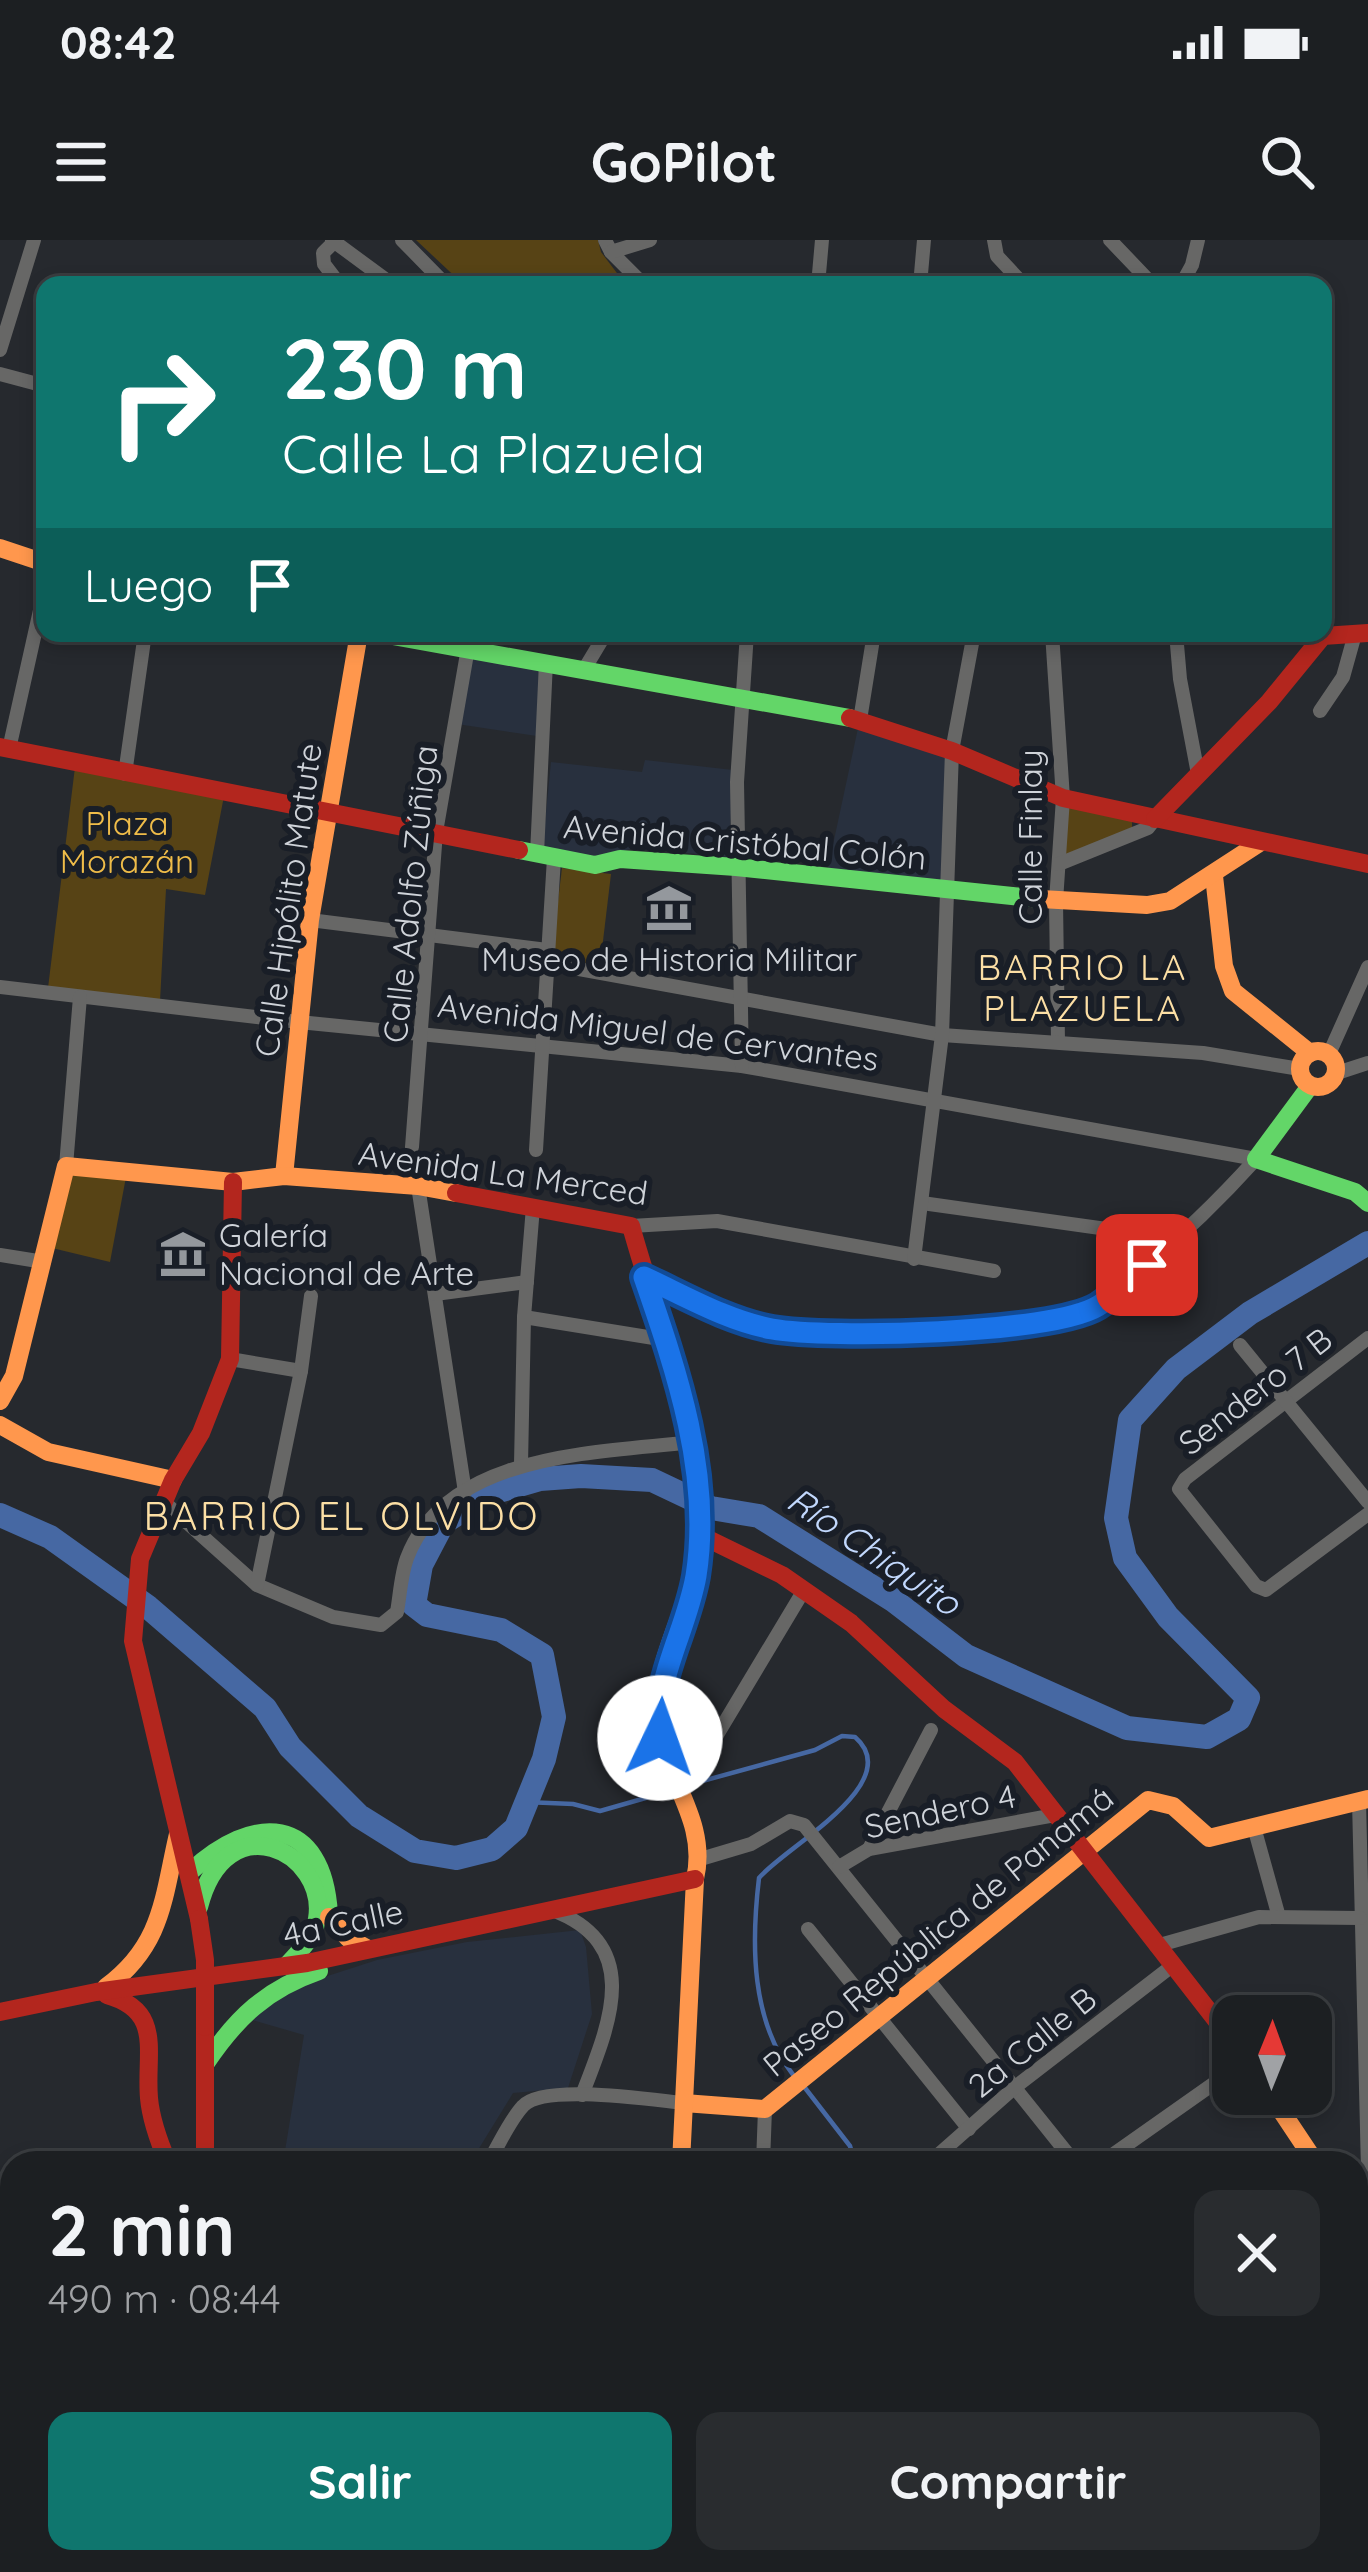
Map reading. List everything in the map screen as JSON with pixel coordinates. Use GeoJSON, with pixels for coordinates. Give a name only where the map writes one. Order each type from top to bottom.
{"type":"FeatureCollection","features":[{"type":"Feature","properties":{"kind":"street"},"geometry":{"type":"LineString","coordinates":[[0,350],[34,240]]}},
{"type":"Feature","properties":{"kind":"street"},"geometry":{"type":"LineString","coordinates":[[402,240],[437,276]]}},
{"type":"Feature","properties":{"kind":"street"},"geometry":{"type":"LineString","coordinates":[[608,246],[650,240]]}},
{"type":"Feature","properties":{"kind":"street"},"geometry":{"type":"LineString","coordinates":[[819,276],[822,240]]}},
{"type":"Feature","properties":{"kind":"street"},"geometry":{"type":"LineString","coordinates":[[921,276],[924,240]]}},
{"type":"Feature","properties":{"kind":"street"},"geometry":{"type":"LineString","coordinates":[[994,240],[997,256],[1016,276]]}},
{"type":"Feature","properties":{"kind":"street"},"geometry":{"type":"LineString","coordinates":[[1110,240],[1145,276]]}},
{"type":"Feature","properties":{"kind":"street"},"geometry":{"type":"LineString","coordinates":[[1185,276],[1198,240]]}},
{"type":"Feature","properties":{"kind":"street"},"geometry":{"type":"LineString","coordinates":[[333,276],[323,253],[333,241],[381,276]]}},
{"type":"Feature","properties":{"kind":"street"},"geometry":{"type":"LineString","coordinates":[[608,246],[636,276]]}},
{"type":"Feature","properties":{"kind":"street"},"geometry":{"type":"LineString","coordinates":[[0,374],[36,384]]}},
{"type":"Feature","properties":{"kind":"street"},"geometry":{"type":"LineString","coordinates":[[0,548],[36,560]]}},
{"type":"Feature","properties":{"kind":"street"},"geometry":{"type":"LineString","coordinates":[[5,748],[36,624]]}},
{"type":"Feature","properties":{"kind":"street"},"geometry":{"type":"LineString","coordinates":[[1320,711],[1360,657],[1362,634],[1332,636]]}},
{"type":"Feature","properties":{"kind":"street"},"geometry":{"type":"LineString","coordinates":[[125,774],[144,642]]}},
{"type":"Feature","properties":{"kind":"street","name":"Calle Hipólito Matute"},"geometry":{"type":"LineString","coordinates":[[284,1176],[310,920],[357,642]]}},
{"type":"Feature","properties":{"kind":"street"},"geometry":{"type":"LineString","coordinates":[[431,642],[860,720],[952,751],[1063,798],[1368,864]]}},
{"type":"Feature","properties":{"kind":"street"},"geometry":{"type":"LineString","coordinates":[[585,668],[601,642]]}},
{"type":"Feature","properties":{"kind":"street"},"geometry":{"type":"LineString","coordinates":[[742,1066],[736,867],[746,642]]}},
{"type":"Feature","properties":{"kind":"street"},"geometry":{"type":"LineString","coordinates":[[860,720],[873,642]]}},
{"type":"Feature","properties":{"kind":"street"},"geometry":{"type":"LineString","coordinates":[[914,1259],[942,1035],[952,751],[972,642]]}},
{"type":"Feature","properties":{"kind":"street","name":"Calle Finlay"},"geometry":{"type":"LineString","coordinates":[[1053,642],[1063,798],[1056,901],[1058,1042]]}},
{"type":"Feature","properties":{"kind":"street"},"geometry":{"type":"LineString","coordinates":[[1177,642],[1198,774]]}},
{"type":"Feature","properties":{"kind":"street"},"geometry":{"type":"LineString","coordinates":[[1059,864],[1148,828],[1269,702],[1317,642]]}},
{"type":"Feature","properties":{"kind":"street","name":"Calle Adolfo Zúñiga"},"geometry":{"type":"LineString","coordinates":[[412,1147],[436,832],[468,648]]}},
{"type":"Feature","properties":{"kind":"street"},"geometry":{"type":"LineString","coordinates":[[536,1150],[546,957],[546,662]]}},
{"type":"Feature","properties":{"kind":"street","name":"Avenida Cristóbal Colón"},"geometry":{"type":"LineString","coordinates":[[5,748],[595,865],[620,859],[736,867],[1056,901],[1148,905],[1170,901],[1214,877],[1261,842]]}},
{"type":"Feature","properties":{"kind":"street"},"geometry":{"type":"LineString","coordinates":[[1214,877],[1224,966],[1233,992],[1317,1067]]}},
{"type":"Feature","properties":{"kind":"street"},"geometry":{"type":"LineString","coordinates":[[310,920],[546,957],[743,1000],[942,1035],[1204,1052],[1317,1067],[1368,1063]]}},
{"type":"Feature","properties":{"kind":"street"},"geometry":{"type":"LineString","coordinates":[[644,1277],[768,1328],[815,1334],[1051,1321],[1097,1307],[1216,1205],[1256,1159],[1317,1067],[1368,968]]}},
{"type":"Feature","properties":{"kind":"street","name":"Avenida Miguel de Cervantes"},"geometry":{"type":"LineString","coordinates":[[0,986],[299,1022],[742,1066],[1256,1159],[1355,1192],[1368,1202]]}},
{"type":"Feature","properties":{"kind":"street"},"geometry":{"type":"LineString","coordinates":[[0,1401],[14,1376],[66,1166],[80,997]]}},
{"type":"Feature","properties":{"kind":"street","name":"Avenida La Merced"},"geometry":{"type":"LineString","coordinates":[[66,1166],[232,1182],[284,1176],[418,1186],[631,1226],[717,1220],[994,1271]]}},
{"type":"Feature","properties":{"kind":"street"},"geometry":{"type":"LineString","coordinates":[[205,2151],[205,1960],[190,1872],[134,1641],[134,1598],[150,1532],[201,1433],[230,1359],[232,1182]]}},
{"type":"Feature","properties":{"kind":"street"},"geometry":{"type":"LineString","coordinates":[[418,1186],[465,1492]]}},
{"type":"Feature","properties":{"kind":"street"},"geometry":{"type":"LineString","coordinates":[[922,1203],[1178,1239]]}},
{"type":"Feature","properties":{"kind":"street"},"geometry":{"type":"LineString","coordinates":[[521,1464],[524,1317],[533,1207]]}},
{"type":"Feature","properties":{"kind":"street"},"geometry":{"type":"LineString","coordinates":[[631,1226],[666,1340],[692,1442],[696,1478],[699,1533],[692,1593],[660,1689],[657,1713],[660,1738],[692,1814],[704,1858],[695,1879],[682,2151]]}},
{"type":"Feature","properties":{"kind":"street"},"geometry":{"type":"LineString","coordinates":[[0,1256],[44,1262]]}},
{"type":"Feature","properties":{"kind":"street"},"geometry":{"type":"LineString","coordinates":[[435,1294],[526,1282]]}},
{"type":"Feature","properties":{"kind":"street"},"geometry":{"type":"LineString","coordinates":[[257,1586],[301,1370],[311,1296]]}},
{"type":"Feature","properties":{"kind":"street"},"geometry":{"type":"LineString","coordinates":[[524,1317],[666,1340]]}},
{"type":"Feature","properties":{"kind":"street","name":"Sendero 7 B"},"geometry":{"type":"LineString","coordinates":[[1368,1338],[1185,1479],[1179,1489],[1256,1586],[1266,1590],[1368,1514]]}},
{"type":"Feature","properties":{"kind":"street"},"geometry":{"type":"LineString","coordinates":[[1240,1345],[1368,1502]]}},
{"type":"Feature","properties":{"kind":"street"},"geometry":{"type":"LineString","coordinates":[[230,1359],[301,1370]]}},
{"type":"Feature","properties":{"kind":"street"},"geometry":{"type":"LineString","coordinates":[[0,1425],[47,1452],[173,1480]]}},
{"type":"Feature","properties":{"kind":"street"},"geometry":{"type":"LineString","coordinates":[[164,1502],[257,1586],[333,1617],[381,1625],[397,1612],[407,1558],[426,1523],[465,1492],[521,1464],[692,1442]]}},
{"type":"Feature","properties":{"kind":"street"},"geometry":{"type":"LineString","coordinates":[[1354,1485],[1368,1474]]}},
{"type":"Feature","properties":{"kind":"street"},"geometry":{"type":"LineString","coordinates":[[699,1533],[804,1590],[851,1623],[958,1720],[1015,1762],[1212,2016]]}},
{"type":"Feature","properties":{"kind":"street"},"geometry":{"type":"LineString","coordinates":[[657,1713],[717,1735],[804,1590]]}},
{"type":"Feature","properties":{"kind":"street"},"geometry":{"type":"LineString","coordinates":[[869,1849],[931,1730]]}},
{"type":"Feature","properties":{"kind":"street","name":"Paseo República de Panamá"},"geometry":{"type":"LineString","coordinates":[[496,2151],[530,2100],[582,2095],[771,2104],[1155,1798],[1172,1804],[1205,1837],[1364,1800]]}},
{"type":"Feature","properties":{"kind":"street"},"geometry":{"type":"LineString","coordinates":[[1364,1800],[1360,1918],[1367,2151]]}},
{"type":"Feature","properties":{"kind":"street","name":"Sendero 4"},"geometry":{"type":"LineString","coordinates":[[839,1867],[869,1849],[1055,1815]]}},
{"type":"Feature","properties":{"kind":"street"},"geometry":{"type":"LineString","coordinates":[[704,1858],[751,1844],[790,1821],[809,1830],[1065,2151]]}},
{"type":"Feature","properties":{"kind":"street"},"geometry":{"type":"LineString","coordinates":[[1254,1828],[1279,1917]]}},
{"type":"Feature","properties":{"kind":"street"},"geometry":{"type":"LineString","coordinates":[[97,1992],[123,1976],[148,1949],[163,1908],[179,1830]]}},
{"type":"Feature","properties":{"kind":"street"},"geometry":{"type":"LineString","coordinates":[[190,1872],[239,1835],[260,1831],[296,1840],[317,1858],[328,1894],[329,1917],[307,1963]]}},
{"type":"Feature","properties":{"kind":"street"},"geometry":{"type":"LineString","coordinates":[[198,1916],[206,1881],[230,1852],[258,1846],[283,1851],[311,1881],[317,1903],[311,1936],[286,1966]]}},
{"type":"Feature","properties":{"kind":"street","name":"4a Calle"},"geometry":{"type":"LineString","coordinates":[[0,2012],[97,1992],[307,1963],[695,1879]]}},
{"type":"Feature","properties":{"kind":"street"},"geometry":{"type":"LineString","coordinates":[[551,1910],[591,1932],[614,1981],[612,2010],[582,2095]]}},
{"type":"Feature","properties":{"kind":"street"},"geometry":{"type":"LineString","coordinates":[[206,2063],[245,2008],[280,1984],[358,1958],[453,1938],[519,1916]]}},
{"type":"Feature","properties":{"kind":"street"},"geometry":{"type":"LineString","coordinates":[[329,1917],[348,1938],[368,1948]]}},
{"type":"Feature","properties":{"kind":"street"},"geometry":{"type":"LineString","coordinates":[[1156,1946],[1259,1917],[1360,1918]]}},
{"type":"Feature","properties":{"kind":"street"},"geometry":{"type":"LineString","coordinates":[[808,1929],[969,2129]]}},
{"type":"Feature","properties":{"kind":"street","name":"2a Calle B"},"geometry":{"type":"LineString","coordinates":[[943,2151],[1014,2088],[1172,1966]]}},
{"type":"Feature","properties":{"kind":"street"},"geometry":{"type":"LineString","coordinates":[[97,1992],[129,2001],[145,2020],[151,2110],[164,2151]]}},
{"type":"Feature","properties":{"kind":"street"},"geometry":{"type":"LineString","coordinates":[[1118,2151],[1212,2085]]}},
{"type":"Feature","properties":{"kind":"street"},"geometry":{"type":"LineString","coordinates":[[765,2151],[771,2104]]}},
{"type":"Feature","properties":{"kind":"street"},"geometry":{"type":"LineString","coordinates":[[1284,2115],[1308,2151]]}},
{"type":"Feature","properties":{"kind":"shaded area"},"geometry":{"type":"Polygon","coordinates":[[[469,656],[542,669],[537,736],[457,724],[469,656]]]}},
{"type":"Feature","properties":{"kind":"shaded area"},"geometry":{"type":"Polygon","coordinates":[[[858,728],[949,754],[941,881],[828,868],[858,728]]]}},
{"type":"Feature","properties":{"kind":"shaded area"},"geometry":{"type":"Polygon","coordinates":[[[645,760],[733,770],[729,857],[634,848],[593,859],[542,853],[551,762],[642,772],[645,760]]]}},
{"type":"Feature","properties":{"kind":"shaded area"},"geometry":{"type":"Polygon","coordinates":[[[580,1930],[592,2014],[568,2088],[513,2093],[477,2151],[285,2151],[304,2035],[245,2018],[275,1993],[377,1960],[467,1942],[580,1930]]]}},
{"type":"Feature","properties":{"kind":"green space"},"geometry":{"type":"Polygon","coordinates":[[[416,240],[598,240],[619,276],[454,276],[416,240]]]}},
{"type":"Feature","properties":{"kind":"green space","name":"Plaza Morazán"},"geometry":{"type":"Polygon","coordinates":[[[75,767],[224,796],[205,895],[166,889],[160,1001],[48,988],[75,767]]]}},
{"type":"Feature","properties":{"kind":"green space"},"geometry":{"type":"Polygon","coordinates":[[[1067,806],[1132,821],[1132,828],[1065,856],[1067,806]]]}},
{"type":"Feature","properties":{"kind":"green space"},"geometry":{"type":"Polygon","coordinates":[[[562,868],[611,874],[600,966],[551,960],[562,868]]]}},
{"type":"Feature","properties":{"kind":"green space"},"geometry":{"type":"Polygon","coordinates":[[[70,1172],[126,1177],[110,1262],[52,1248],[70,1172]]]}},
{"type":"Feature","properties":{"kind":"waterway","name":"Río Chiquito"},"geometry":{"type":"LineString","coordinates":[[0,1515],[50,1537],[148,1607],[265,1708],[290,1747],[359,1816],[415,1851],[456,1858],[492,1849],[516,1828],[544,1759],[554,1717],[542,1655],[501,1630],[427,1615],[414,1605],[421,1565],[443,1523],[488,1494],[540,1479],[652,1480],[711,1508],[759,1516],[893,1600],[966,1656],[1127,1728],[1207,1737],[1239,1719],[1248,1698],[1168,1617],[1125,1558],[1116,1518],[1130,1420],[1176,1369],[1250,1313],[1368,1243]]}},
{"type":"Feature","properties":{"kind":"waterway"},"geometry":{"type":"LineString","coordinates":[[688,1785],[815,1750],[842,1736],[855,1737],[867,1755],[866,1774],[854,1794],[759,1878],[757,1982],[769,2031],[794,2076]]}},
{"type":"Feature","properties":{"kind":"waterway"},"geometry":{"type":"LineString","coordinates":[[525,1802],[573,1804],[600,1811],[677,1789]]}},
{"type":"Feature","properties":{"kind":"waterway"},"geometry":{"type":"LineString","coordinates":[[802,2084],[851,2151]]}},
{"type":"Feature","properties":{"kind":"traffic: fast"},"geometry":{"type":"LineString","coordinates":[[426,642],[850,718]]}},
{"type":"Feature","properties":{"kind":"traffic: fast"},"geometry":{"type":"LineString","coordinates":[[519,850],[595,865],[620,859],[736,867],[1041,899]]}},
{"type":"Feature","properties":{"kind":"traffic: fast"},"geometry":{"type":"LineString","coordinates":[[1310,1086],[1256,1159],[1355,1192],[1368,1203]]}},
{"type":"Feature","properties":{"kind":"traffic: fast"},"geometry":{"type":"LineString","coordinates":[[190,1872],[237,1840],[281,1833],[299,1841],[314,1857],[329,1914]]}},
{"type":"Feature","properties":{"kind":"traffic: fast"},"geometry":{"type":"LineString","coordinates":[[199,1907],[212,1874],[230,1855],[251,1847],[272,1848],[292,1858],[307,1874],[316,1895],[317,1919],[309,1939],[286,1966]]}},
{"type":"Feature","properties":{"kind":"traffic: fast"},"geometry":{"type":"LineString","coordinates":[[206,2063],[255,2006],[319,1971]]}},
{"type":"Feature","properties":{"kind":"traffic: slow"},"geometry":{"type":"LineString","coordinates":[[0,548],[36,560]]}},
{"type":"Feature","properties":{"kind":"traffic: slow"},"geometry":{"type":"LineString","coordinates":[[284,1176],[310,920],[357,642]]}},
{"type":"Feature","properties":{"kind":"traffic: slow"},"geometry":{"type":"LineString","coordinates":[[1041,899],[1147,905],[1170,901],[1261,842]]}},
{"type":"Feature","properties":{"kind":"traffic: slow"},"geometry":{"type":"LineString","coordinates":[[1214,876],[1224,966],[1233,991],[1310,1053]]}},
{"type":"Feature","properties":{"kind":"traffic: slow"},"geometry":{"type":"LineString","coordinates":[[1318,1051],[1331,1056],[1336,1069],[1331,1082],[1318,1087],[1305,1082],[1300,1069],[1305,1056],[1318,1051]]}},
{"type":"Feature","properties":{"kind":"traffic: slow"},"geometry":{"type":"LineString","coordinates":[[0,1401],[14,1376],[66,1166],[233,1182],[284,1176],[456,1193]]}},
{"type":"Feature","properties":{"kind":"traffic: slow"},"geometry":{"type":"LineString","coordinates":[[0,1425],[48,1452],[173,1480]]}},
{"type":"Feature","properties":{"kind":"traffic: slow"},"geometry":{"type":"LineString","coordinates":[[682,2151],[698,1857],[696,1836],[661,1739],[657,1696],[699,1546]]}},
{"type":"Feature","properties":{"kind":"traffic: slow"},"geometry":{"type":"LineString","coordinates":[[684,2103],[765,2109],[1148,1800],[1173,1806],[1209,1838],[1368,1799]]}},
{"type":"Feature","properties":{"kind":"traffic: slow"},"geometry":{"type":"LineString","coordinates":[[106,1987],[125,1971],[150,1937],[178,1834]]}},
{"type":"Feature","properties":{"kind":"traffic: slow"},"geometry":{"type":"LineString","coordinates":[[329,1917],[348,1938],[368,1949]]}},
{"type":"Feature","properties":{"kind":"traffic: slow"},"geometry":{"type":"LineString","coordinates":[[1284,2115],[1308,2151]]}},
{"type":"Feature","properties":{"kind":"traffic: jam"},"geometry":{"type":"LineString","coordinates":[[1332,635],[1368,633]]}},
{"type":"Feature","properties":{"kind":"traffic: jam"},"geometry":{"type":"LineString","coordinates":[[1155,819],[1269,702],[1318,642]]}},
{"type":"Feature","properties":{"kind":"traffic: jam"},"geometry":{"type":"LineString","coordinates":[[850,718],[952,751],[1063,798],[1368,864]]}},
{"type":"Feature","properties":{"kind":"traffic: jam"},"geometry":{"type":"LineString","coordinates":[[0,747],[519,850]]}},
{"type":"Feature","properties":{"kind":"traffic: jam"},"geometry":{"type":"LineString","coordinates":[[199,1919],[133,1641],[140,1559],[173,1480],[201,1433],[230,1359],[233,1182]]}},
{"type":"Feature","properties":{"kind":"traffic: jam"},"geometry":{"type":"LineString","coordinates":[[456,1193],[631,1226],[689,1424],[700,1505],[699,1546]]}},
{"type":"Feature","properties":{"kind":"traffic: jam"},"geometry":{"type":"LineString","coordinates":[[700,1535],[782,1575],[851,1623],[944,1709],[1015,1762],[1212,2015]]}},
{"type":"Feature","properties":{"kind":"traffic: jam"},"geometry":{"type":"LineString","coordinates":[[0,2012],[96,1992],[307,1963],[695,1879]]}},
{"type":"Feature","properties":{"kind":"traffic: jam"},"geometry":{"type":"LineString","coordinates":[[199,1919],[205,1960],[205,2027]]}},
{"type":"Feature","properties":{"kind":"traffic: jam"},"geometry":{"type":"LineString","coordinates":[[107,1995],[125,2002],[144,2022],[150,2107],[164,2151]]}},
{"type":"Feature","properties":{"kind":"traffic: jam"},"geometry":{"type":"LineString","coordinates":[[205,2027],[205,2151]]}},
{"type":"Feature","properties":{"kind":"place","name":"Museo de Historia Militar"},"geometry":{"type":"Point","coordinates":[669,908]}},
{"type":"Feature","properties":{"kind":"place","name":"Galería Nacional de Arte"},"geometry":{"type":"Point","coordinates":[183,1254]}},
{"type":"Feature","properties":{"kind":"district","name":"BARRIO LA PLAZUELA"},"geometry":{"type":"Point","coordinates":[1083,988]}},
{"type":"Feature","properties":{"kind":"district","name":"BARRIO EL OLVIDO"},"geometry":{"type":"Point","coordinates":[342,1516]}},
{"type":"Feature","properties":{"kind":"route"},"geometry":{"type":"LineString","coordinates":[[660,1738],[660,1689],[692,1593],[700,1535],[690,1430],[644,1277],[768,1328],[815,1334],[890,1333],[1065,1319],[1097,1307],[1147,1265]]}}]}
